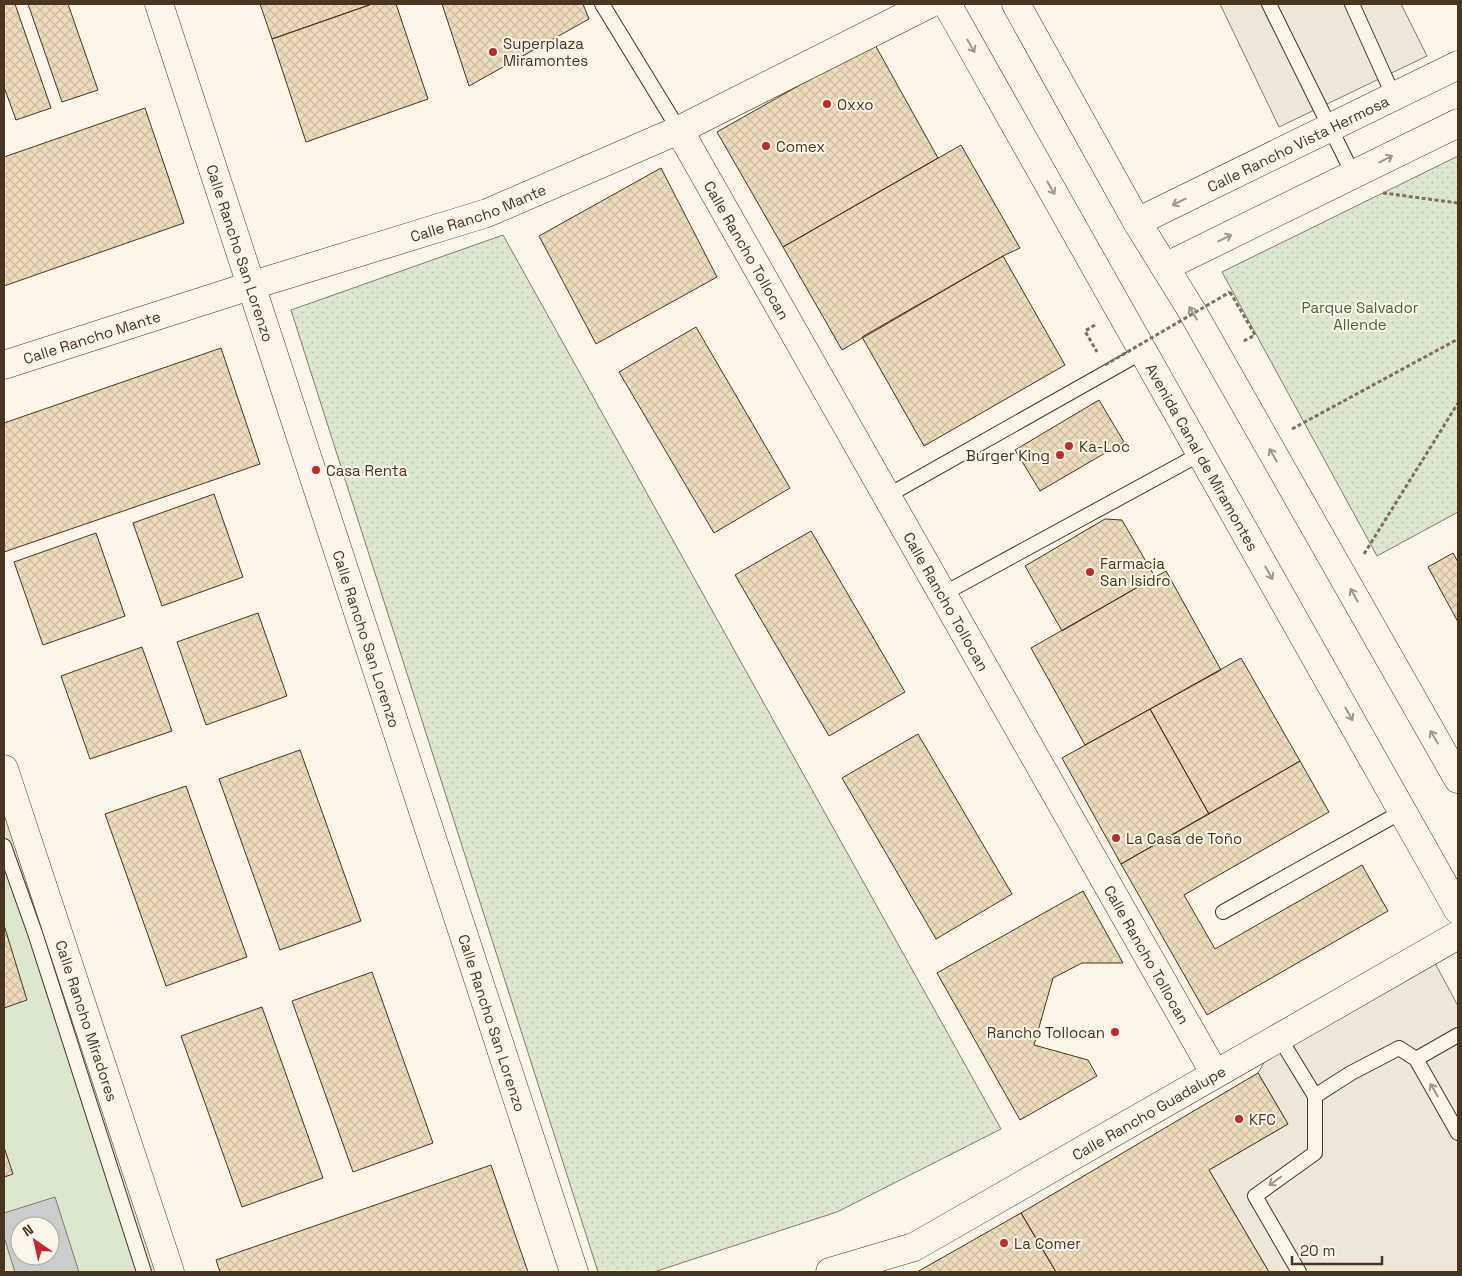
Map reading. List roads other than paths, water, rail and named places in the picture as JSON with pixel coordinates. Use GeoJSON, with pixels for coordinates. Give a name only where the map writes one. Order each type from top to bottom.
{"type":"FeatureCollection","features":[{"type":"Feature","properties":{"kind":"street","name":"Calle Rancho San Lorenzo"},"geometry":{"type":"LineString","coordinates":[[159,4],[574,1272]]}},
{"type":"Feature","properties":{"kind":"street","name":"Calle Rancho Mante"},"geometry":{"type":"LineString","coordinates":[[4,365],[250,286],[487,213],[679,130],[929,4]]}},
{"type":"Feature","properties":{"kind":"street","name":"Avenida Canal de Miramontes"},"geometry":{"type":"LineString","coordinates":[[947,4],[1202,453],[1458,910]]}},
{"type":"Feature","properties":{"kind":"street"},"geometry":{"type":"LineString","coordinates":[[1016,4],[1137,222],[1196,318],[1458,779]]}},
{"type":"Feature","properties":{"kind":"street","name":"Calle Rancho Vista Hermosa"},"geometry":{"type":"LineString","coordinates":[[1137,222],[1330,129],[1458,64]]}},
{"type":"Feature","properties":{"kind":"street"},"geometry":{"type":"LineString","coordinates":[[1165,267],[1354,176],[1458,123]]}},
{"type":"Feature","properties":{"kind":"street","name":"Calle Rancho Tollocan"},"geometry":{"type":"LineString","coordinates":[[679,130],[1214,1074]]}},
{"type":"Feature","properties":{"kind":"street","name":"Calle Rancho Miradores"},"geometry":{"type":"LineString","coordinates":[[4,768],[170,1272]]}},
{"type":"Feature","properties":{"kind":"street","name":"Calle Rancho Guadalupe"},"geometry":{"type":"LineString","coordinates":[[830,1272],[914,1247],[1458,935]]}},
{"type":"Feature","properties":{"kind":"lane"},"geometry":{"type":"LineString","coordinates":[[602,4],[679,130]]}},
{"type":"Feature","properties":{"kind":"lane"},"geometry":{"type":"LineString","coordinates":[[1269,4],[1354,176]]}},
{"type":"Feature","properties":{"kind":"lane"},"geometry":{"type":"LineString","coordinates":[[1352,4],[1394,97]]}},
{"type":"Feature","properties":{"kind":"lane"},"geometry":{"type":"LineString","coordinates":[[887,496],[1144,351]]}},
{"type":"Feature","properties":{"kind":"lane"},"geometry":{"type":"LineString","coordinates":[[943,594],[1202,453]]}},
{"type":"Feature","properties":{"kind":"lane"},"geometry":{"type":"LineString","coordinates":[[1223,912],[1403,811]]}},
{"type":"Feature","properties":{"kind":"lane"},"geometry":{"type":"LineString","coordinates":[[4,846],[38,942],[144,1272]]}},
{"type":"Feature","properties":{"kind":"lane"},"geometry":{"type":"LineString","coordinates":[[1416,1059],[1458,1035]]}},
{"type":"Feature","properties":{"kind":"lane"},"geometry":{"type":"LineString","coordinates":[[1279,1038],[1315,1096],[1315,1152],[1255,1196],[1299,1272]]}},
{"type":"Feature","properties":{"kind":"lane"},"geometry":{"type":"LineString","coordinates":[[1315,1096],[1400,1048],[1416,1059],[1458,1133]]}},
{"type":"Feature","properties":{"kind":"place","name":"Superplaza Miramontes"},"geometry":{"type":"Point","coordinates":[493,52]}},
{"type":"Feature","properties":{"kind":"place","name":"Oxxo"},"geometry":{"type":"Point","coordinates":[827,104]}},
{"type":"Feature","properties":{"kind":"place","name":"Comex"},"geometry":{"type":"Point","coordinates":[766,146]}},
{"type":"Feature","properties":{"kind":"place","name":"Ka-Loc"},"geometry":{"type":"Point","coordinates":[1069,446]}},
{"type":"Feature","properties":{"kind":"place","name":"Burger King"},"geometry":{"type":"Point","coordinates":[1060,455]}},
{"type":"Feature","properties":{"kind":"place","name":"Casa Renta"},"geometry":{"type":"Point","coordinates":[316,470]}},
{"type":"Feature","properties":{"kind":"place","name":"Farmacia San Isidro"},"geometry":{"type":"Point","coordinates":[1090,572]}},
{"type":"Feature","properties":{"kind":"place","name":"La Casa de Toño"},"geometry":{"type":"Point","coordinates":[1116,838]}},
{"type":"Feature","properties":{"kind":"place","name":"Rancho Tollocan"},"geometry":{"type":"Point","coordinates":[1115,1032]}},
{"type":"Feature","properties":{"kind":"place","name":"KFC"},"geometry":{"type":"Point","coordinates":[1239,1119]}},
{"type":"Feature","properties":{"kind":"place","name":"La Comer"},"geometry":{"type":"Point","coordinates":[1004,1243]}},
{"type":"Feature","properties":{"kind":"park label","name":"Parque Salvador Allende"},"geometry":{"type":"Point","coordinates":[1360,316]}}]}
